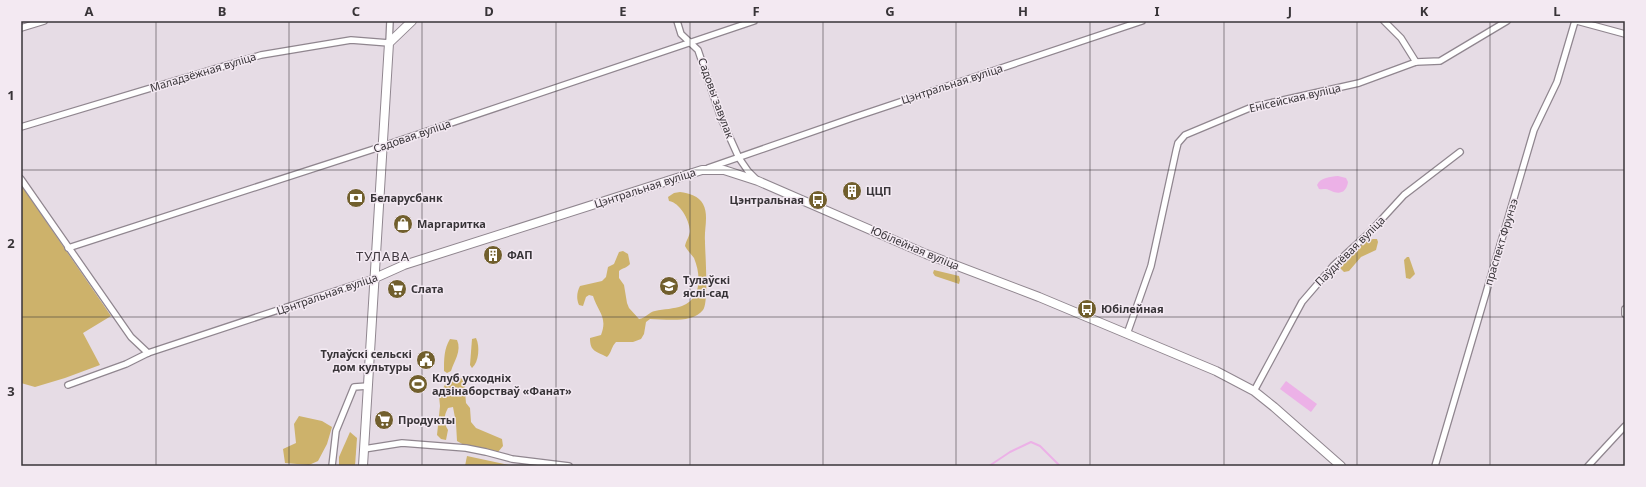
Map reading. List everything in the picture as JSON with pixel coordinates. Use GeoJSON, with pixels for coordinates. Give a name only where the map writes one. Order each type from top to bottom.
{"type":"FeatureCollection","features":[{"type":"Feature","properties":{"kind":"main road"},"geometry":{"type":"LineString","coordinates":[[363,466],[389,43],[412,21]]}},
{"type":"Feature","properties":{"kind":"main road","name":"Юбілейная вуліца"},"geometry":{"type":"LineString","coordinates":[[702,170],[724,170],[758,180],[926,254],[1039,297],[1216,372],[1254,391],[1274,406],[1341,466]]}},
{"type":"Feature","properties":{"kind":"main road","name":"Цэнтральная вуліца"},"geometry":{"type":"LineString","coordinates":[[375,278],[404,265],[702,170]]}},
{"type":"Feature","properties":{"kind":"street"},"geometry":{"type":"LineString","coordinates":[[21,28],[44,21]]}},
{"type":"Feature","properties":{"kind":"street"},"geometry":{"type":"LineString","coordinates":[[389,43],[390,21]]}},
{"type":"Feature","properties":{"kind":"street","name":"Садовы завулак"},"geometry":{"type":"LineString","coordinates":[[677,21],[681,34],[698,50],[721,118],[739,158],[748,171],[758,180]]}},
{"type":"Feature","properties":{"kind":"street","name":"Садовая вуліца"},"geometry":{"type":"LineString","coordinates":[[68,248],[383,146],[754,21]]}},
{"type":"Feature","properties":{"kind":"street","name":"Цэнтральная вуліца"},"geometry":{"type":"LineString","coordinates":[[702,170],[1142,21]]}},
{"type":"Feature","properties":{"kind":"street"},"geometry":{"type":"LineString","coordinates":[[1384,21],[1401,38],[1416,62]]}},
{"type":"Feature","properties":{"kind":"street","name":"Енісейская вуліца"},"geometry":{"type":"LineString","coordinates":[[1127,334],[1151,266],[1178,143],[1185,135],[1252,107],[1359,83],[1416,62],[1440,61],[1507,21]]}},
{"type":"Feature","properties":{"kind":"street"},"geometry":{"type":"LineString","coordinates":[[1576,21],[1625,34]]}},
{"type":"Feature","properties":{"kind":"street","name":"праспект Фрунзэ"},"geometry":{"type":"LineString","coordinates":[[1435,466],[1534,130],[1557,82],[1576,21]]}},
{"type":"Feature","properties":{"kind":"street","name":"Маладзёжная вуліца"},"geometry":{"type":"LineString","coordinates":[[21,127],[261,55],[352,40],[389,43]]}},
{"type":"Feature","properties":{"kind":"street","name":"Паўднёвая вуліца"},"geometry":{"type":"LineString","coordinates":[[1254,391],[1302,302],[1310,292],[1333,266],[1370,232],[1404,195],[1460,152]]}},
{"type":"Feature","properties":{"kind":"street"},"geometry":{"type":"LineString","coordinates":[[21,179],[131,338],[148,353]]}},
{"type":"Feature","properties":{"kind":"street","name":"Цэнтральная вуліца"},"geometry":{"type":"LineString","coordinates":[[68,385],[126,364],[148,353],[375,278]]}},
{"type":"Feature","properties":{"kind":"street"},"geometry":{"type":"LineString","coordinates":[[1625,309],[1625,314]]}},
{"type":"Feature","properties":{"kind":"street"},"geometry":{"type":"LineString","coordinates":[[332,466],[336,431],[354,387],[368,386]]}},
{"type":"Feature","properties":{"kind":"street"},"geometry":{"type":"LineString","coordinates":[[1588,466],[1625,426]]}},
{"type":"Feature","properties":{"kind":"street"},"geometry":{"type":"LineString","coordinates":[[364,449],[402,443],[466,448],[512,459],[569,466]]}},
{"type":"Feature","properties":{"kind":"shaded area"},"geometry":{"type":"Polygon","coordinates":[[[1338,176],[1346,178],[1348,182],[1343,191],[1338,193],[1327,189],[1319,189],[1317,185],[1321,180],[1338,176]]]}},
{"type":"Feature","properties":{"kind":"shaded area"},"geometry":{"type":"Polygon","coordinates":[[[21,185],[111,316],[83,333],[100,365],[35,387],[21,383],[21,185]]]}},
{"type":"Feature","properties":{"kind":"shaded area"},"geometry":{"type":"Polygon","coordinates":[[[680,192],[690,194],[699,199],[705,208],[706,213],[706,298],[703,310],[692,317],[685,319],[650,319],[646,322],[644,334],[641,339],[633,342],[616,342],[607,357],[592,349],[590,343],[590,338],[601,335],[603,329],[602,315],[593,296],[589,295],[586,297],[583,306],[579,305],[577,295],[580,286],[602,281],[606,277],[608,267],[614,264],[619,252],[623,251],[628,254],[630,264],[619,271],[619,278],[624,285],[629,308],[639,319],[658,310],[682,306],[693,298],[696,292],[699,279],[698,272],[694,258],[685,246],[690,233],[688,222],[680,208],[673,202],[669,201],[668,197],[674,193],[680,192]]]}},
{"type":"Feature","properties":{"kind":"shaded area"},"geometry":{"type":"Polygon","coordinates":[[[1377,239],[1378,242],[1376,250],[1361,257],[1349,271],[1344,272],[1340,268],[1341,261],[1361,243],[1377,239]]]}},
{"type":"Feature","properties":{"kind":"shaded area"},"geometry":{"type":"Polygon","coordinates":[[[1409,257],[1415,274],[1410,279],[1406,278],[1404,260],[1409,257]]]}},
{"type":"Feature","properties":{"kind":"shaded area"},"geometry":{"type":"Polygon","coordinates":[[[934,270],[959,276],[959,284],[935,276],[933,273],[934,270]]]}},
{"type":"Feature","properties":{"kind":"shaded area"},"geometry":{"type":"Polygon","coordinates":[[[476,338],[478,354],[476,362],[472,368],[470,365],[472,339],[476,338]]]}},
{"type":"Feature","properties":{"kind":"shaded area"},"geometry":{"type":"Polygon","coordinates":[[[450,339],[457,340],[459,348],[451,371],[447,373],[444,371],[444,358],[445,350],[450,339]]]}},
{"type":"Feature","properties":{"kind":"shaded area"},"geometry":{"type":"Polygon","coordinates":[[[459,377],[464,380],[466,403],[470,408],[471,422],[476,428],[502,439],[503,446],[498,452],[464,445],[457,441],[453,407],[448,408],[445,416],[445,424],[448,430],[446,440],[441,439],[437,435],[440,406],[439,396],[448,379],[459,377]]]}},
{"type":"Feature","properties":{"kind":"shaded area"},"geometry":{"type":"Polygon","coordinates":[[[1286,381],[1317,404],[1311,412],[1280,389],[1286,381]]]}},
{"type":"Feature","properties":{"kind":"shaded area"},"geometry":{"type":"Polygon","coordinates":[[[299,416],[322,421],[332,427],[327,444],[318,461],[309,465],[285,463],[283,449],[296,443],[294,424],[299,416]]]}},
{"type":"Feature","properties":{"kind":"shaded area"},"geometry":{"type":"Polygon","coordinates":[[[350,432],[357,438],[355,466],[339,466],[339,457],[350,432]]]}},
{"type":"Feature","properties":{"kind":"shaded area"},"geometry":{"type":"Polygon","coordinates":[[[467,456],[514,466],[465,466],[467,456]]]}},
{"type":"Feature","properties":{"kind":"waterway"},"geometry":{"type":"LineString","coordinates":[[989,466],[1010,452],[1031,442],[1040,446],[1060,466]]}},
{"type":"Feature","properties":{"kind":"place","name":"ЦЦП"},"geometry":{"type":"Point","coordinates":[852,191]}},
{"type":"Feature","properties":{"kind":"place","name":"Беларусбанк"},"geometry":{"type":"Point","coordinates":[356,198]}},
{"type":"Feature","properties":{"kind":"place","name":"Цэнтральная"},"geometry":{"type":"Point","coordinates":[818,200]}},
{"type":"Feature","properties":{"kind":"place","name":"Маргаритка"},"geometry":{"type":"Point","coordinates":[403,224]}},
{"type":"Feature","properties":{"kind":"place","name":"ФАП"},"geometry":{"type":"Point","coordinates":[493,255]}},
{"type":"Feature","properties":{"kind":"place","name":"Тулаўскі яслі-сад"},"geometry":{"type":"Point","coordinates":[669,286]}},
{"type":"Feature","properties":{"kind":"place","name":"Слата"},"geometry":{"type":"Point","coordinates":[397,289]}},
{"type":"Feature","properties":{"kind":"place","name":"Юбілейная"},"geometry":{"type":"Point","coordinates":[1087,309]}},
{"type":"Feature","properties":{"kind":"place","name":"Тулаўскі сельскі дом культуры"},"geometry":{"type":"Point","coordinates":[426,360]}},
{"type":"Feature","properties":{"kind":"place","name":"Клуб усходніх адзінаборстваў «Фанат»"},"geometry":{"type":"Point","coordinates":[418,384]}},
{"type":"Feature","properties":{"kind":"place","name":"Продукты"},"geometry":{"type":"Point","coordinates":[384,420]}},
{"type":"Feature","properties":{"kind":"district","name":"ТУЛАВА"},"geometry":{"type":"Point","coordinates":[383,256]}}]}
